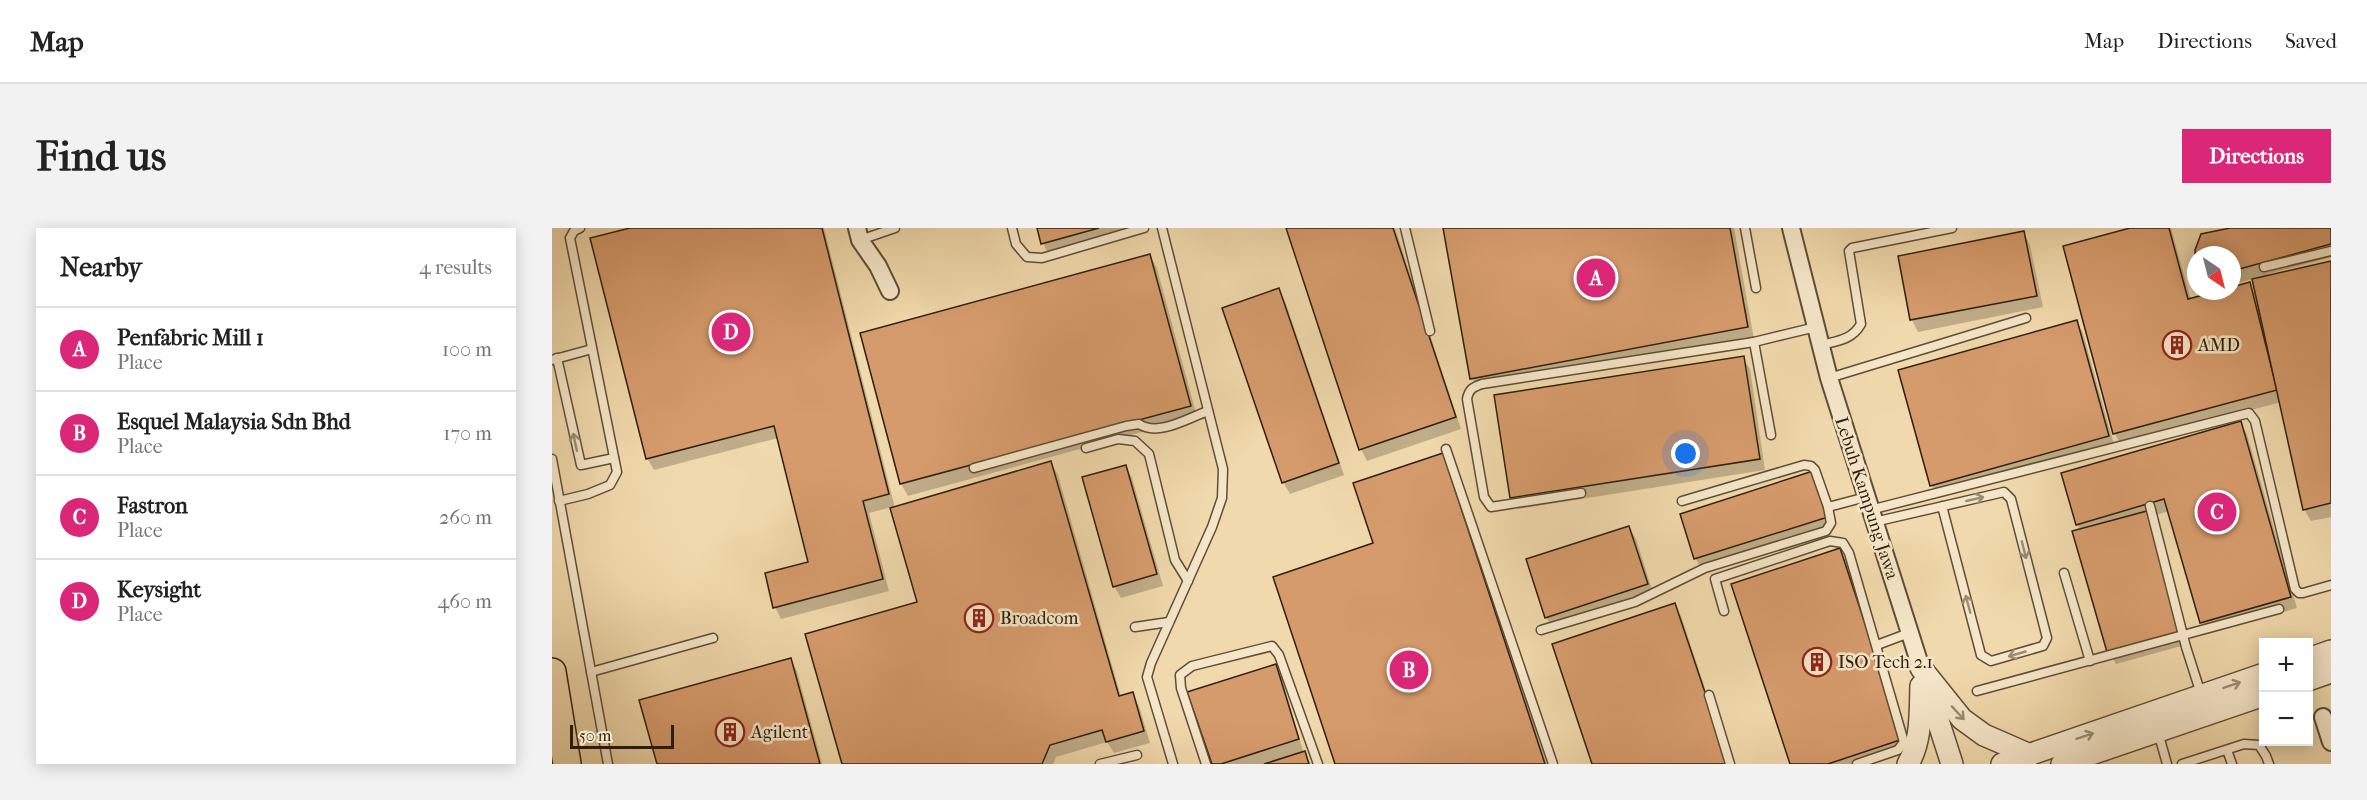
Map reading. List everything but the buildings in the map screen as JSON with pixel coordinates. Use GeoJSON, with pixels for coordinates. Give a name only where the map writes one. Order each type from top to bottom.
{"type":"FeatureCollection","features":[{"type":"Feature","properties":{"kind":"highway"},"geometry":{"type":"LineString","coordinates":[[552,672],[567,764]]}},
{"type":"Feature","properties":{"kind":"highway"},"geometry":{"type":"LineString","coordinates":[[552,727],[558,764]]}},
{"type":"Feature","properties":{"kind":"street","name":"Lebuh Kampung Jawa"},"geometry":{"type":"LineString","coordinates":[[1791,228],[1829,378],[1952,764]]}},
{"type":"Feature","properties":{"kind":"street"},"geometry":{"type":"LineString","coordinates":[[866,233],[890,291]]}},
{"type":"Feature","properties":{"kind":"street"},"geometry":{"type":"LineString","coordinates":[[2313,657],[2331,651]]}},
{"type":"Feature","properties":{"kind":"street"},"geometry":{"type":"LineString","coordinates":[[1921,668],[1962,719],[1984,735],[2030,755]]}},
{"type":"Feature","properties":{"kind":"street"},"geometry":{"type":"LineString","coordinates":[[1908,764],[1913,756],[1920,730],[1921,668]]}},
{"type":"Feature","properties":{"kind":"street"},"geometry":{"type":"LineString","coordinates":[[2313,678],[2331,672]]}},
{"type":"Feature","properties":{"kind":"street"},"geometry":{"type":"LineString","coordinates":[[2062,764],[2204,705],[2259,677]]}},
{"type":"Feature","properties":{"kind":"street"},"geometry":{"type":"LineString","coordinates":[[2204,705],[2259,696]]}},
{"type":"Feature","properties":{"kind":"street"},"geometry":{"type":"LineString","coordinates":[[2323,717],[2331,742]]}},
{"type":"Feature","properties":{"kind":"street"},"geometry":{"type":"LineString","coordinates":[[2002,764],[2030,755],[2153,726]]}},
{"type":"Feature","properties":{"kind":"lane"},"geometry":{"type":"LineString","coordinates":[[559,501],[588,494],[610,485],[617,472],[570,238],[574,231],[580,228]]}},
{"type":"Feature","properties":{"kind":"lane"},"geometry":{"type":"LineString","coordinates":[[866,233],[895,228]]}},
{"type":"Feature","properties":{"kind":"lane"},"geometry":{"type":"LineString","coordinates":[[1012,228],[1016,244],[1027,256],[1042,258],[1144,228]]}},
{"type":"Feature","properties":{"kind":"lane"},"geometry":{"type":"LineString","coordinates":[[1162,228],[1223,469],[1222,498],[1212,527],[1151,663],[1147,677],[1173,764]]}},
{"type":"Feature","properties":{"kind":"lane"},"geometry":{"type":"LineString","coordinates":[[1405,228],[1431,331]]}},
{"type":"Feature","properties":{"kind":"lane"},"geometry":{"type":"LineString","coordinates":[[1745,228],[1756,288]]}},
{"type":"Feature","properties":{"kind":"lane"},"geometry":{"type":"LineString","coordinates":[[1821,345],[1847,339],[1862,324],[1849,251],[1852,248],[1952,228]]}},
{"type":"Feature","properties":{"kind":"lane"},"geometry":{"type":"LineString","coordinates":[[2264,267],[2331,251]]}},
{"type":"Feature","properties":{"kind":"lane"},"geometry":{"type":"LineString","coordinates":[[1829,378],[2026,318]]}},
{"type":"Feature","properties":{"kind":"lane"},"geometry":{"type":"LineString","coordinates":[[1581,493],[1491,507],[1487,504],[1471,421],[1468,392],[1482,384],[1754,342],[1816,327]]}},
{"type":"Feature","properties":{"kind":"lane"},"geometry":{"type":"LineString","coordinates":[[1754,342],[1771,435]]}},
{"type":"Feature","properties":{"kind":"lane"},"geometry":{"type":"LineString","coordinates":[[592,349],[555,359],[580,465],[614,458]]}},
{"type":"Feature","properties":{"kind":"lane"},"geometry":{"type":"LineString","coordinates":[[974,468],[1126,426],[1139,424],[1155,430],[1208,411]]}},
{"type":"Feature","properties":{"kind":"lane"},"geometry":{"type":"LineString","coordinates":[[1870,510],[2249,412],[2255,421],[2295,589],[2303,593],[2331,585]]}},
{"type":"Feature","properties":{"kind":"lane"},"geometry":{"type":"LineString","coordinates":[[1086,448],[1118,439],[1135,441],[1149,454],[1175,560],[1188,581]]}},
{"type":"Feature","properties":{"kind":"lane"},"geometry":{"type":"LineString","coordinates":[[1446,449],[1553,764]]}},
{"type":"Feature","properties":{"kind":"lane"},"geometry":{"type":"LineString","coordinates":[[552,459],[608,764]]}},
{"type":"Feature","properties":{"kind":"lane"},"geometry":{"type":"LineString","coordinates":[[1541,630],[1635,602],[1706,568],[1826,531],[1831,523],[1828,507],[1815,470],[1811,466],[1804,465],[1682,501]]}},
{"type":"Feature","properties":{"kind":"lane"},"geometry":{"type":"LineString","coordinates":[[1828,507],[1870,510],[1942,506],[2004,492],[2011,499],[2047,638],[2043,646],[1991,661],[1982,655],[1942,506]]}},
{"type":"Feature","properties":{"kind":"lane"},"geometry":{"type":"LineString","coordinates":[[2150,506],[2204,705]]}},
{"type":"Feature","properties":{"kind":"lane"},"geometry":{"type":"LineString","coordinates":[[1724,610],[1715,579],[1830,541],[1843,543],[1849,553],[1904,742],[1898,750],[1857,764]]}},
{"type":"Feature","properties":{"kind":"lane"},"geometry":{"type":"LineString","coordinates":[[2064,573],[2090,661]]}},
{"type":"Feature","properties":{"kind":"lane"},"geometry":{"type":"LineString","coordinates":[[1977,691],[2279,609]]}},
{"type":"Feature","properties":{"kind":"lane"},"geometry":{"type":"LineString","coordinates":[[1135,627],[1169,622]]}},
{"type":"Feature","properties":{"kind":"lane"},"geometry":{"type":"LineString","coordinates":[[1877,645],[1909,633]]}},
{"type":"Feature","properties":{"kind":"lane"},"geometry":{"type":"LineString","coordinates":[[591,672],[714,638]]}},
{"type":"Feature","properties":{"kind":"lane"},"geometry":{"type":"LineString","coordinates":[[1206,764],[1181,688],[1180,675],[1192,666],[1272,646],[1279,655],[1318,764]]}},
{"type":"Feature","properties":{"kind":"lane"},"geometry":{"type":"LineString","coordinates":[[1709,695],[1730,764]]}},
{"type":"Feature","properties":{"kind":"lane"},"geometry":{"type":"LineString","coordinates":[[2153,726],[2167,764]]}},
{"type":"Feature","properties":{"kind":"lane"},"geometry":{"type":"LineString","coordinates":[[2182,764],[2244,744],[2259,745],[2269,764]]}},
{"type":"Feature","properties":{"kind":"lane"},"geometry":{"type":"LineString","coordinates":[[2227,750],[2232,764]]}},
{"type":"Feature","properties":{"kind":"lane"},"geometry":{"type":"LineString","coordinates":[[1100,764],[1137,755]]}},
{"type":"Feature","properties":{"kind":"place","name":"Penfabric Mill 1"},"geometry":{"type":"Point","coordinates":[1596,278]}},
{"type":"Feature","properties":{"kind":"place","name":"Keysight"},"geometry":{"type":"Point","coordinates":[731,332]}},
{"type":"Feature","properties":{"kind":"place","name":"AMD"},"geometry":{"type":"Point","coordinates":[2177,345]}},
{"type":"Feature","properties":{"kind":"place","name":"Fastron"},"geometry":{"type":"Point","coordinates":[2217,512]}},
{"type":"Feature","properties":{"kind":"place","name":"Broadcom"},"geometry":{"type":"Point","coordinates":[979,618]}},
{"type":"Feature","properties":{"kind":"place","name":"ISO Tech 2.1"},"geometry":{"type":"Point","coordinates":[1817,662]}},
{"type":"Feature","properties":{"kind":"place","name":"Esquel Malaysia Sdn Bhd"},"geometry":{"type":"Point","coordinates":[1409,670]}},
{"type":"Feature","properties":{"kind":"place","name":"Agilent"},"geometry":{"type":"Point","coordinates":[730,732]}}]}
